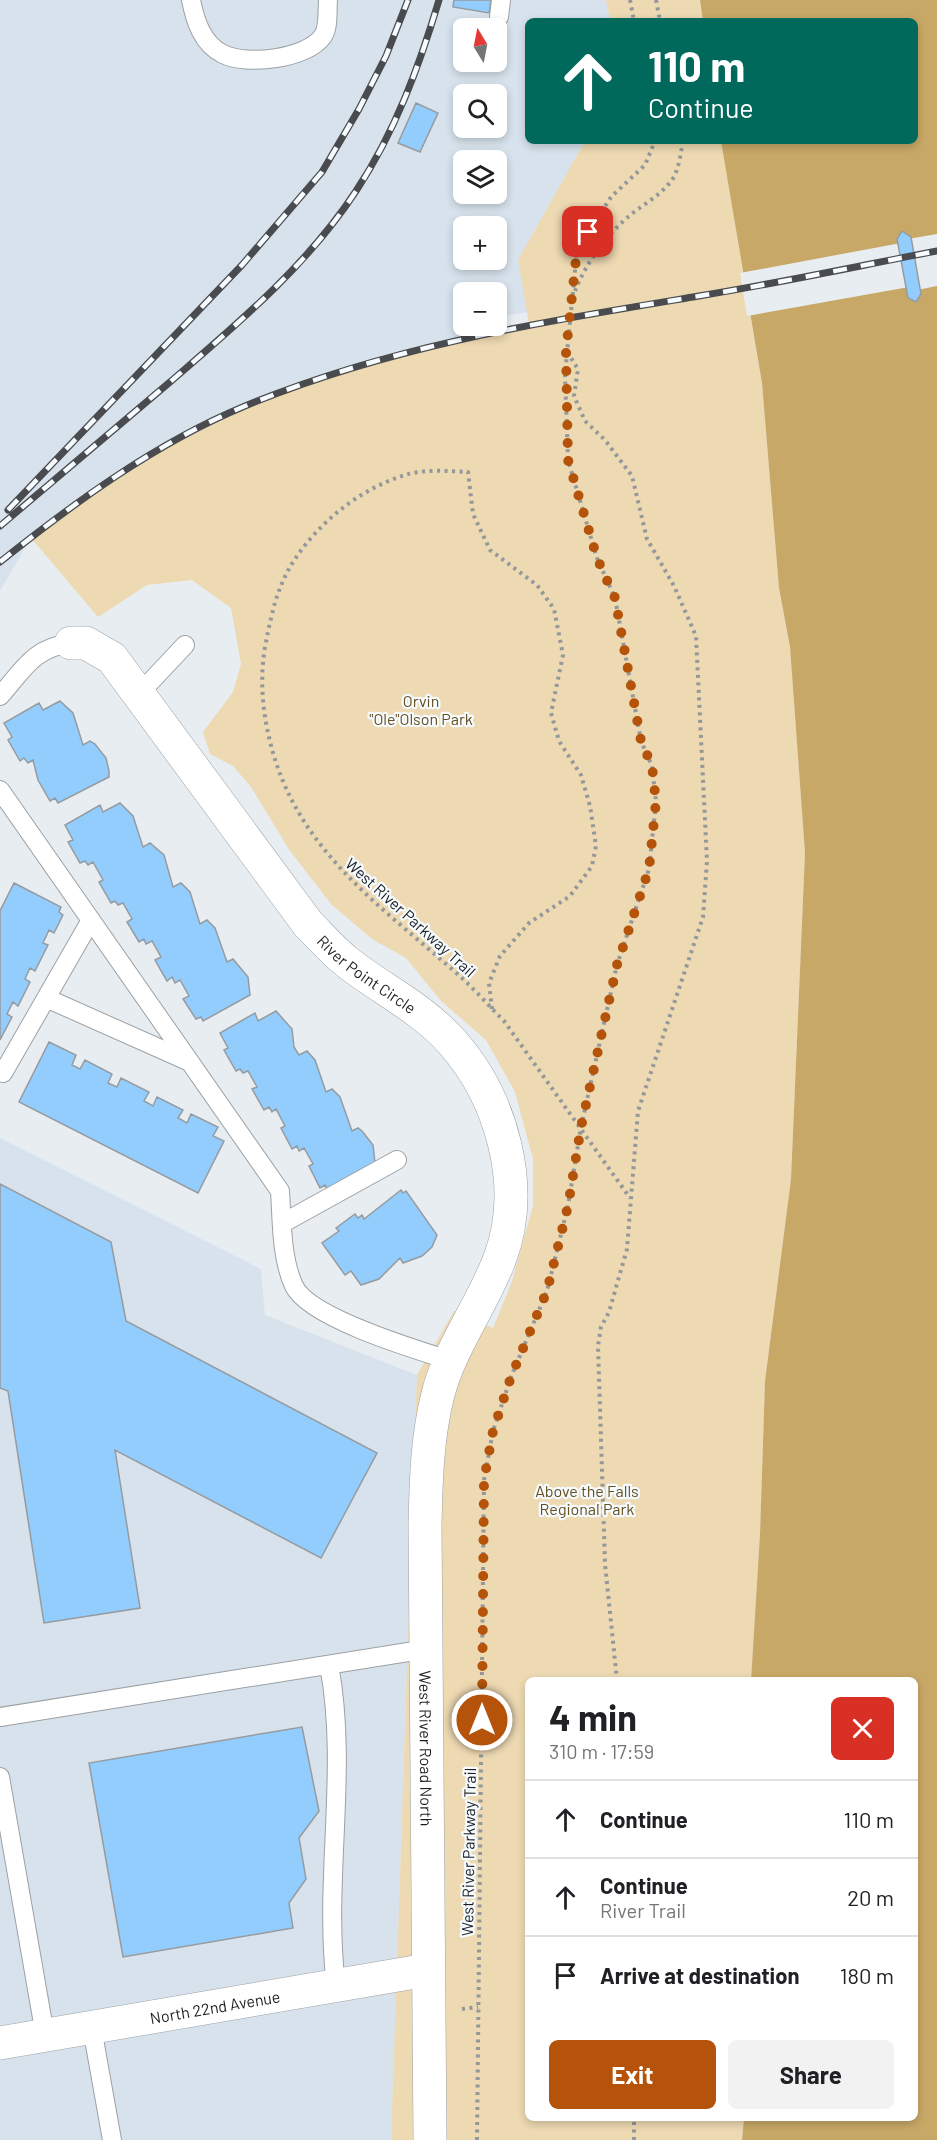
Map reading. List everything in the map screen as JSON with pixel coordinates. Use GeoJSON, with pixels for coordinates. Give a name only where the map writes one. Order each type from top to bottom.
{"type":"FeatureCollection","features":[{"type":"Feature","properties":{"kind":"street","name":"River Point Circle"},"geometry":{"type":"LineString","coordinates":[[71,643],[86,643],[112,658],[308,924],[346,962],[412,1006],[451,1041],[480,1081],[503,1132],[510,1187],[508,1218],[501,1257],[452,1361]]}},
{"type":"Feature","properties":{"kind":"street","name":"West River Road North"},"geometry":{"type":"LineString","coordinates":[[430,2140],[431,2011],[427,1970],[427,1461],[439,1393],[452,1361]]}},
{"type":"Feature","properties":{"kind":"street","name":"North 22nd Avenue"},"geometry":{"type":"LineString","coordinates":[[0,2043],[427,1970]]}},
{"type":"Feature","properties":{"kind":"lane"},"geometry":{"type":"LineString","coordinates":[[191,0],[195,21],[205,38],[223,54],[275,59],[298,54],[323,37],[326,29],[328,0]]}},
{"type":"Feature","properties":{"kind":"lane"},"geometry":{"type":"LineString","coordinates":[[0,696],[39,652],[53,645],[71,643]]}},
{"type":"Feature","properties":{"kind":"lane"},"geometry":{"type":"LineString","coordinates":[[139,694],[185,645]]}},
{"type":"Feature","properties":{"kind":"lane"},"geometry":{"type":"LineString","coordinates":[[0,790],[280,1191],[286,1255],[294,1287],[316,1309],[389,1341],[452,1361]]}},
{"type":"Feature","properties":{"kind":"lane"},"geometry":{"type":"LineString","coordinates":[[3,1073],[91,920]]}},
{"type":"Feature","properties":{"kind":"lane"},"geometry":{"type":"LineString","coordinates":[[46,998],[190,1062]]}},
{"type":"Feature","properties":{"kind":"lane"},"geometry":{"type":"LineString","coordinates":[[283,1223],[397,1160]]}},
{"type":"Feature","properties":{"kind":"lane"},"geometry":{"type":"LineString","coordinates":[[0,1717],[427,1649]]}},
{"type":"Feature","properties":{"kind":"lane"},"geometry":{"type":"LineString","coordinates":[[329,1665],[337,1721],[332,1943],[336,1986]]}},
{"type":"Feature","properties":{"kind":"lane"},"geometry":{"type":"LineString","coordinates":[[0,1777],[2,1804],[45,2035]]}},
{"type":"Feature","properties":{"kind":"lane"},"geometry":{"type":"LineString","coordinates":[[92,2028],[112,2140]]}},
{"type":"Feature","properties":{"kind":"path"},"geometry":{"type":"LineString","coordinates":[[630,0],[633,18]]}},
{"type":"Feature","properties":{"kind":"path"},"geometry":{"type":"LineString","coordinates":[[656,0],[659,18]]}},
{"type":"Feature","properties":{"kind":"path"},"geometry":{"type":"LineString","coordinates":[[573,297],[577,250],[611,197],[645,165],[654,144]]}},
{"type":"Feature","properties":{"kind":"path"},"geometry":{"type":"LineString","coordinates":[[573,297],[582,272],[606,240],[630,216],[654,200],[674,176],[682,144]]}},
{"type":"Feature","properties":{"kind":"path","name":"West River Parkway Trail"},"geometry":{"type":"LineString","coordinates":[[477,2140],[484,1480],[493,1431],[511,1377],[547,1291],[568,1206],[581,1127],[617,965],[649,869],[656,802],[652,766],[641,741],[615,598],[597,558],[568,460],[566,351],[573,297]]}},
{"type":"Feature","properties":{"kind":"path"},"geometry":{"type":"LineString","coordinates":[[566,351],[578,369],[574,396],[585,421],[605,440],[632,476],[647,539],[674,586],[696,636],[707,861],[703,916],[638,1111],[627,1249],[609,1312],[601,1327],[598,1346],[605,1564],[617,1677]]}},
{"type":"Feature","properties":{"kind":"path","name":"West River Parkway Trail"},"geometry":{"type":"LineString","coordinates":[[492,1009],[489,983],[500,956],[529,923],[570,896],[591,866],[596,846],[590,806],[581,775],[559,741],[551,713],[563,655],[554,609],[537,585],[490,550],[473,514],[468,472],[406,474],[362,495],[337,511],[289,565],[273,608],[262,665],[264,715],[276,769],[300,818],[333,863],[366,896],[464,980],[492,1009],[560,1098],[630,1198]]}},
{"type":"Feature","properties":{"kind":"path"},"geometry":{"type":"LineString","coordinates":[[634,2121],[634,2140]]}},
{"type":"Feature","properties":{"kind":"shaded area"},"geometry":{"type":"Polygon","coordinates":[[[0,0],[606,0],[609,18],[525,18],[525,144],[583,144],[518,260],[528,312],[507,316],[507,282],[453,282],[453,336],[471,336],[396,355],[299,386],[197,429],[94,491],[31,538],[0,591],[0,0]]]}},
{"type":"Feature","properties":{"kind":"shaded area"},"geometry":{"type":"Polygon","coordinates":[[[700,0],[937,0],[937,2140],[742,2140],[744,2121],[918,2121],[918,1677],[751,1677],[760,1534],[765,1381],[791,1179],[805,853],[790,647],[779,588],[762,383],[722,144],[918,144],[918,18],[703,18],[700,0]],[[902,231],[908,297],[916,302],[921,293],[911,237],[902,231]]]}},
{"type":"Feature","properties":{"kind":"shaded area"},"geometry":{"type":"Polygon","coordinates":[[[0,1138],[261,1269],[265,1315],[417,1375],[391,2140],[0,2140],[0,1138]]]}},
{"type":"Feature","properties":{"kind":"green space"},"geometry":{"type":"Polygon","coordinates":[[[606,0],[700,0],[703,18],[609,18],[606,0]]]}},
{"type":"Feature","properties":{"kind":"green space"},"geometry":{"type":"Polygon","coordinates":[[[583,144],[722,144],[762,383],[779,588],[790,647],[805,853],[791,1179],[765,1381],[760,1534],[751,1677],[525,1677],[525,2121],[744,2121],[742,2140],[391,2140],[417,1375],[454,1311],[493,1328],[511,1284],[533,1206],[533,1159],[515,1092],[486,1040],[441,1001],[406,958],[372,939],[332,905],[290,851],[251,787],[233,766],[210,754],[203,732],[233,692],[241,664],[231,608],[192,580],[147,585],[98,617],[31,538],[81,500],[160,448],[244,406],[349,370],[481,336],[507,336],[507,330],[529,324],[518,260],[583,144]]]}},
{"type":"Feature","properties":{"kind":"pier"},"geometry":{"type":"Polygon","coordinates":[[[937,234],[937,286],[917,290],[908,239],[937,234]]]}},
{"type":"Feature","properties":{"kind":"pier"},"geometry":{"type":"Polygon","coordinates":[[[901,243],[909,287],[747,316],[740,273],[901,243]]]}},
{"type":"Feature","properties":{"kind":"building"},"geometry":{"type":"Polygon","coordinates":[[[454,0],[491,0],[489,13],[453,7],[454,0]]]}},
{"type":"Feature","properties":{"kind":"building"},"geometry":{"type":"Polygon","coordinates":[[[416,103],[438,113],[420,152],[398,143],[416,103]]]}},
{"type":"Feature","properties":{"kind":"building"},"geometry":{"type":"Polygon","coordinates":[[[902,231],[911,237],[921,294],[916,302],[908,298],[897,239],[902,231]]]}},
{"type":"Feature","properties":{"kind":"building"},"geometry":{"type":"Polygon","coordinates":[[[60,701],[73,713],[83,745],[90,741],[106,758],[109,777],[58,803],[55,798],[50,801],[38,780],[33,760],[28,763],[24,758],[20,761],[8,740],[12,737],[4,723],[39,703],[43,710],[60,701]]]}},
{"type":"Feature","properties":{"kind":"building"},"geometry":{"type":"Polygon","coordinates":[[[120,803],[133,816],[143,847],[150,843],[164,855],[173,887],[181,883],[190,892],[200,924],[207,920],[215,928],[227,962],[233,959],[248,977],[250,995],[203,1021],[201,1017],[196,1019],[183,999],[189,996],[180,980],[175,983],[172,977],[167,981],[155,960],[161,957],[152,941],[146,944],[144,939],[139,942],[127,922],[132,919],[123,903],[118,905],[115,901],[111,903],[99,882],[103,880],[93,862],[88,865],[85,861],[80,863],[68,842],[73,840],[65,825],[100,805],[103,812],[120,803]]]}},
{"type":"Feature","properties":{"kind":"building"},"geometry":{"type":"Polygon","coordinates":[[[14,883],[61,907],[59,912],[63,915],[54,933],[49,930],[43,943],[48,945],[35,971],[30,968],[25,979],[30,982],[18,1006],[13,1002],[7,1014],[12,1017],[0,1040],[0,911],[14,883]]]}},
{"type":"Feature","properties":{"kind":"building"},"geometry":{"type":"Polygon","coordinates":[[[276,1011],[292,1029],[294,1047],[299,1055],[307,1051],[315,1060],[326,1092],[332,1089],[340,1097],[352,1131],[358,1128],[373,1145],[375,1163],[328,1190],[325,1185],[320,1188],[309,1166],[313,1164],[304,1148],[299,1151],[297,1146],[292,1149],[281,1128],[285,1126],[276,1109],[272,1112],[269,1107],[264,1110],[252,1089],[257,1087],[248,1071],[243,1073],[240,1069],[236,1071],[224,1050],[228,1048],[220,1033],[255,1013],[258,1021],[276,1011]]]}},
{"type":"Feature","properties":{"kind":"building"},"geometry":{"type":"Polygon","coordinates":[[[49,1042],[76,1055],[72,1065],[80,1069],[85,1060],[112,1074],[108,1083],[117,1087],[121,1078],[149,1092],[144,1101],[153,1106],[157,1097],[183,1110],[178,1118],[187,1123],[191,1114],[218,1127],[213,1136],[224,1141],[198,1193],[19,1102],[49,1042]]]}},
{"type":"Feature","properties":{"kind":"building"},"geometry":{"type":"Polygon","coordinates":[[[0,1184],[111,1242],[126,1321],[377,1453],[321,1558],[115,1450],[140,1608],[44,1623],[8,1391],[0,1388],[0,1184]]]}},
{"type":"Feature","properties":{"kind":"building"},"geometry":{"type":"Polygon","coordinates":[[[401,1190],[403,1193],[406,1191],[437,1235],[432,1247],[422,1256],[403,1263],[400,1258],[379,1279],[361,1285],[351,1271],[345,1275],[322,1243],[339,1231],[336,1228],[355,1214],[358,1218],[362,1215],[364,1219],[401,1190]]]}},
{"type":"Feature","properties":{"kind":"building"},"geometry":{"type":"Polygon","coordinates":[[[302,1727],[319,1811],[299,1838],[306,1879],[289,1903],[293,1928],[123,1957],[89,1763],[302,1727]]]}},
{"type":"Feature","properties":{"kind":"railway"},"geometry":{"type":"LineString","coordinates":[[8,510],[242,265],[322,172],[359,109],[386,56],[408,0]]}},
{"type":"Feature","properties":{"kind":"railway"},"geometry":{"type":"LineString","coordinates":[[0,526],[220,338],[270,293],[316,244],[356,191],[383,146],[405,98],[439,0]]}},
{"type":"Feature","properties":{"kind":"railway"},"geometry":{"type":"LineString","coordinates":[[0,562],[87,496],[148,456],[212,421],[301,385],[413,351],[469,338],[759,286],[937,251]]}},
{"type":"Feature","properties":{"kind":"route"},"geometry":{"type":"LineString","coordinates":[[482,1720],[484,1480],[493,1431],[511,1377],[547,1291],[568,1206],[581,1127],[617,965],[649,869],[656,802],[652,766],[641,741],[615,598],[597,558],[568,460],[566,351],[577,250],[588,232]]}},
{"type":"Feature","properties":{"kind":"park label","name":"Orvin \"Ole\"Olson Park"},"geometry":{"type":"Point","coordinates":[421,709]}},
{"type":"Feature","properties":{"kind":"park label","name":"Above the Falls Regional Park"},"geometry":{"type":"Point","coordinates":[587,1499]}}]}
